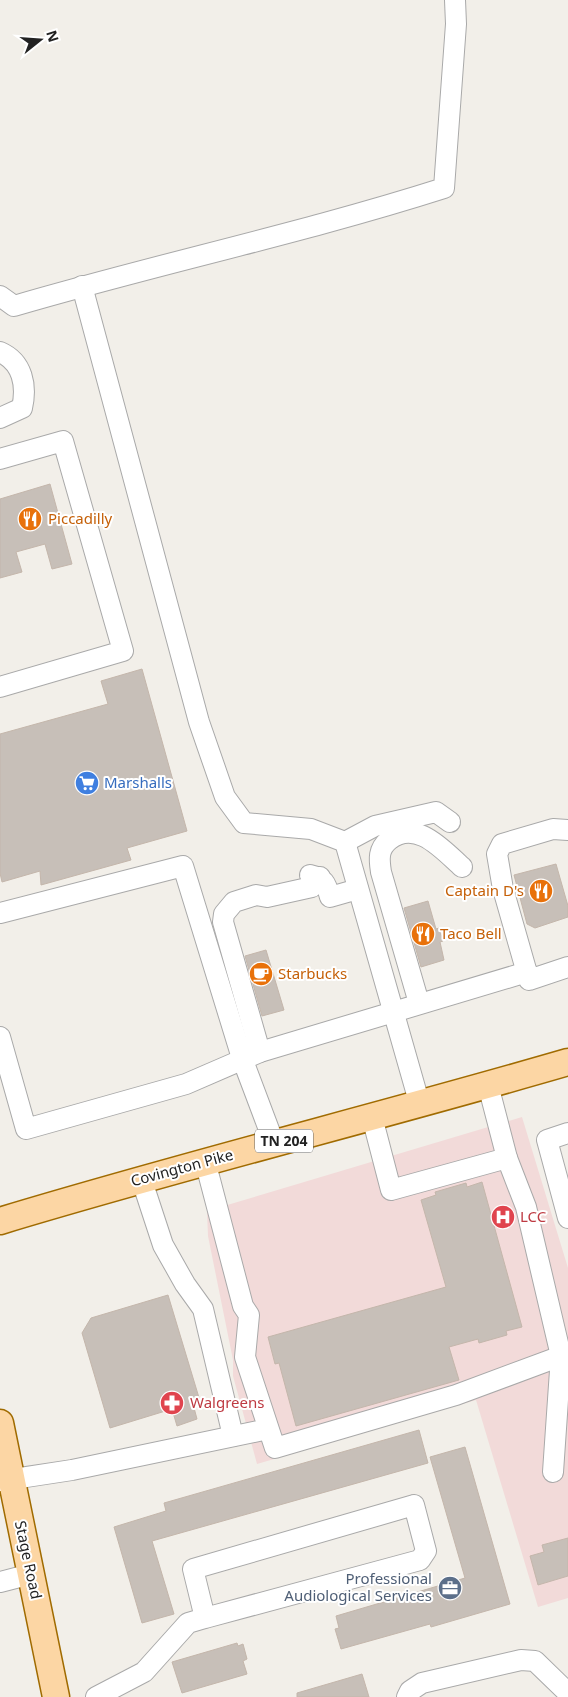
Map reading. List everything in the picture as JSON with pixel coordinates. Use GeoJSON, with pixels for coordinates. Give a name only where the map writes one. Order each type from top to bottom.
{"type":"FeatureCollection","features":[{"type":"Feature","properties":{"kind":"main road","name":"Covington Pike"},"geometry":{"type":"LineString","coordinates":[[0,1221],[141,1178],[420,1105],[568,1062]]}},
{"type":"Feature","properties":{"kind":"main road","name":"Stage Road"},"geometry":{"type":"LineString","coordinates":[[0,1427],[6,1480],[31,1574],[56,1697]]}},
{"type":"Feature","properties":{"kind":"lane"},"geometry":{"type":"LineString","coordinates":[[0,296],[14,306],[82,286],[378,208],[444,188],[456,24],[455,0]]}},
{"type":"Feature","properties":{"kind":"lane"},"geometry":{"type":"LineString","coordinates":[[82,286],[199,722],[225,797],[244,823],[311,829],[345,842],[375,826],[436,812],[450,822]]}},
{"type":"Feature","properties":{"kind":"lane"},"geometry":{"type":"LineString","coordinates":[[0,352],[10,356],[18,368],[24,381],[25,395],[22,408],[0,418]]}},
{"type":"Feature","properties":{"kind":"lane"},"geometry":{"type":"LineString","coordinates":[[0,459],[63,441],[123,651],[0,687]]}},
{"type":"Feature","properties":{"kind":"lane"},"geometry":{"type":"LineString","coordinates":[[568,830],[553,829],[502,844],[497,854],[503,888],[529,980],[568,967]]}},
{"type":"Feature","properties":{"kind":"lane"},"geometry":{"type":"LineString","coordinates":[[419,1003],[383,880],[379,853],[383,844],[394,836],[404,833],[417,833],[433,841],[462,866]]}},
{"type":"Feature","properties":{"kind":"lane"},"geometry":{"type":"LineString","coordinates":[[345,842],[420,1105]]}},
{"type":"Feature","properties":{"kind":"lane"},"geometry":{"type":"LineString","coordinates":[[0,913],[183,866],[251,1055]]}},
{"type":"Feature","properties":{"kind":"lane"},"geometry":{"type":"LineString","coordinates":[[274,1143],[251,1055],[223,922],[228,907],[234,902],[256,895],[264,886],[308,874],[320,877],[326,882],[330,898],[358,889]]}},
{"type":"Feature","properties":{"kind":"lane"},"geometry":{"type":"LineString","coordinates":[[0,1037],[26,1129],[186,1084],[251,1055],[527,972]]}},
{"type":"Feature","properties":{"kind":"lane"},"geometry":{"type":"LineString","coordinates":[[488,1085],[507,1158],[526,1207],[561,1356],[553,1472]]}},
{"type":"Feature","properties":{"kind":"lane"},"geometry":{"type":"LineString","coordinates":[[372,1118],[391,1190],[507,1158]]}},
{"type":"Feature","properties":{"kind":"lane"},"geometry":{"type":"LineString","coordinates":[[568,1133],[547,1140],[568,1218]]}},
{"type":"Feature","properties":{"kind":"lane"},"geometry":{"type":"LineString","coordinates":[[205,1161],[242,1306],[249,1315],[245,1357],[275,1448],[456,1395],[561,1356]]}},
{"type":"Feature","properties":{"kind":"lane"},"geometry":{"type":"LineString","coordinates":[[141,1178],[162,1245],[184,1284],[203,1309],[233,1436]]}},
{"type":"Feature","properties":{"kind":"lane"},"geometry":{"type":"LineString","coordinates":[[6,1480],[72,1470],[268,1429]]}},
{"type":"Feature","properties":{"kind":"lane"},"geometry":{"type":"LineString","coordinates":[[96,1697],[144,1672],[188,1623],[420,1560],[426,1551],[414,1505],[193,1569],[205,1618]]}},
{"type":"Feature","properties":{"kind":"lane"},"geometry":{"type":"LineString","coordinates":[[0,1582],[31,1574]]}},
{"type":"Feature","properties":{"kind":"lane"},"geometry":{"type":"LineString","coordinates":[[407,1697],[410,1691],[422,1683],[521,1660],[535,1661],[568,1694]]}},
{"type":"Feature","properties":{"kind":"shaded area"},"geometry":{"type":"Polygon","coordinates":[[[522,1117],[568,1268],[568,1598],[538,1607],[476,1400],[257,1464],[233,1376],[233,1360],[208,1236],[207,1211],[522,1117]]]}},
{"type":"Feature","properties":{"kind":"building","name":"Piccadilly"},"geometry":{"type":"Polygon","coordinates":[[[50,484],[72,564],[52,569],[45,544],[16,552],[22,572],[0,578],[0,499],[50,484]]]}},
{"type":"Feature","properties":{"kind":"building","name":"Marshalls"},"geometry":{"type":"Polygon","coordinates":[[[142,669],[187,831],[127,848],[131,860],[41,885],[40,871],[2,882],[0,873],[0,734],[108,704],[101,681],[142,669]]]}},
{"type":"Feature","properties":{"kind":"building","name":"Captain D's"},"geometry":{"type":"Polygon","coordinates":[[[556,864],[568,906],[568,917],[535,928],[527,924],[514,875],[556,864]]]}},
{"type":"Feature","properties":{"kind":"building","name":"Taco Bell"},"geometry":{"type":"Polygon","coordinates":[[[428,901],[436,929],[439,928],[443,941],[440,942],[444,960],[421,967],[404,908],[428,901]]]}},
{"type":"Feature","properties":{"kind":"building","name":"Starbucks"},"geometry":{"type":"Polygon","coordinates":[[[266,950],[284,1010],[262,1016],[245,956],[266,950]]]}},
{"type":"Feature","properties":{"kind":"building"},"geometry":{"type":"Polygon","coordinates":[[[482,1182],[522,1327],[506,1331],[507,1335],[479,1343],[478,1339],[449,1347],[459,1380],[296,1426],[279,1363],[275,1364],[268,1337],[446,1287],[421,1200],[436,1195],[435,1192],[466,1183],[467,1187],[482,1182]]]}},
{"type":"Feature","properties":{"kind":"building","name":"Walgreens"},"geometry":{"type":"Polygon","coordinates":[[[168,1295],[200,1401],[193,1404],[197,1419],[177,1426],[172,1409],[110,1428],[82,1333],[91,1318],[168,1295]]]}},
{"type":"Feature","properties":{"kind":"building"},"geometry":{"type":"Polygon","coordinates":[[[419,1430],[428,1463],[152,1541],[174,1614],[142,1623],[114,1527],[166,1511],[164,1503],[419,1430]]]}},
{"type":"Feature","properties":{"kind":"building"},"geometry":{"type":"Polygon","coordinates":[[[465,1447],[510,1604],[431,1627],[430,1624],[341,1649],[335,1629],[339,1628],[336,1616],[465,1578],[430,1457],[465,1447]]]}},
{"type":"Feature","properties":{"kind":"building"},"geometry":{"type":"Polygon","coordinates":[[[568,1538],[568,1576],[538,1585],[530,1556],[544,1552],[542,1545],[568,1538]]]}},
{"type":"Feature","properties":{"kind":"building"},"geometry":{"type":"Polygon","coordinates":[[[237,1643],[238,1646],[243,1644],[247,1659],[243,1661],[247,1674],[182,1693],[172,1662],[237,1643]]]}},
{"type":"Feature","properties":{"kind":"building"},"geometry":{"type":"Polygon","coordinates":[[[362,1674],[369,1697],[297,1697],[297,1693],[362,1674]]]}},
{"type":"Feature","properties":{"kind":"place","name":"Piccadilly"},"geometry":{"type":"Point","coordinates":[30,519]}},
{"type":"Feature","properties":{"kind":"place","name":"Marshalls"},"geometry":{"type":"Point","coordinates":[87,783]}},
{"type":"Feature","properties":{"kind":"place","name":"Captain D's"},"geometry":{"type":"Point","coordinates":[541,891]}},
{"type":"Feature","properties":{"kind":"place","name":"Taco Bell"},"geometry":{"type":"Point","coordinates":[423,934]}},
{"type":"Feature","properties":{"kind":"place","name":"Starbucks"},"geometry":{"type":"Point","coordinates":[261,974]}},
{"type":"Feature","properties":{"kind":"place","name":"LCC"},"geometry":{"type":"Point","coordinates":[503,1217]}},
{"type":"Feature","properties":{"kind":"place","name":"Walgreens"},"geometry":{"type":"Point","coordinates":[172,1403]}},
{"type":"Feature","properties":{"kind":"place","name":"Professional Audiological Services"},"geometry":{"type":"Point","coordinates":[450,1588]}}]}
